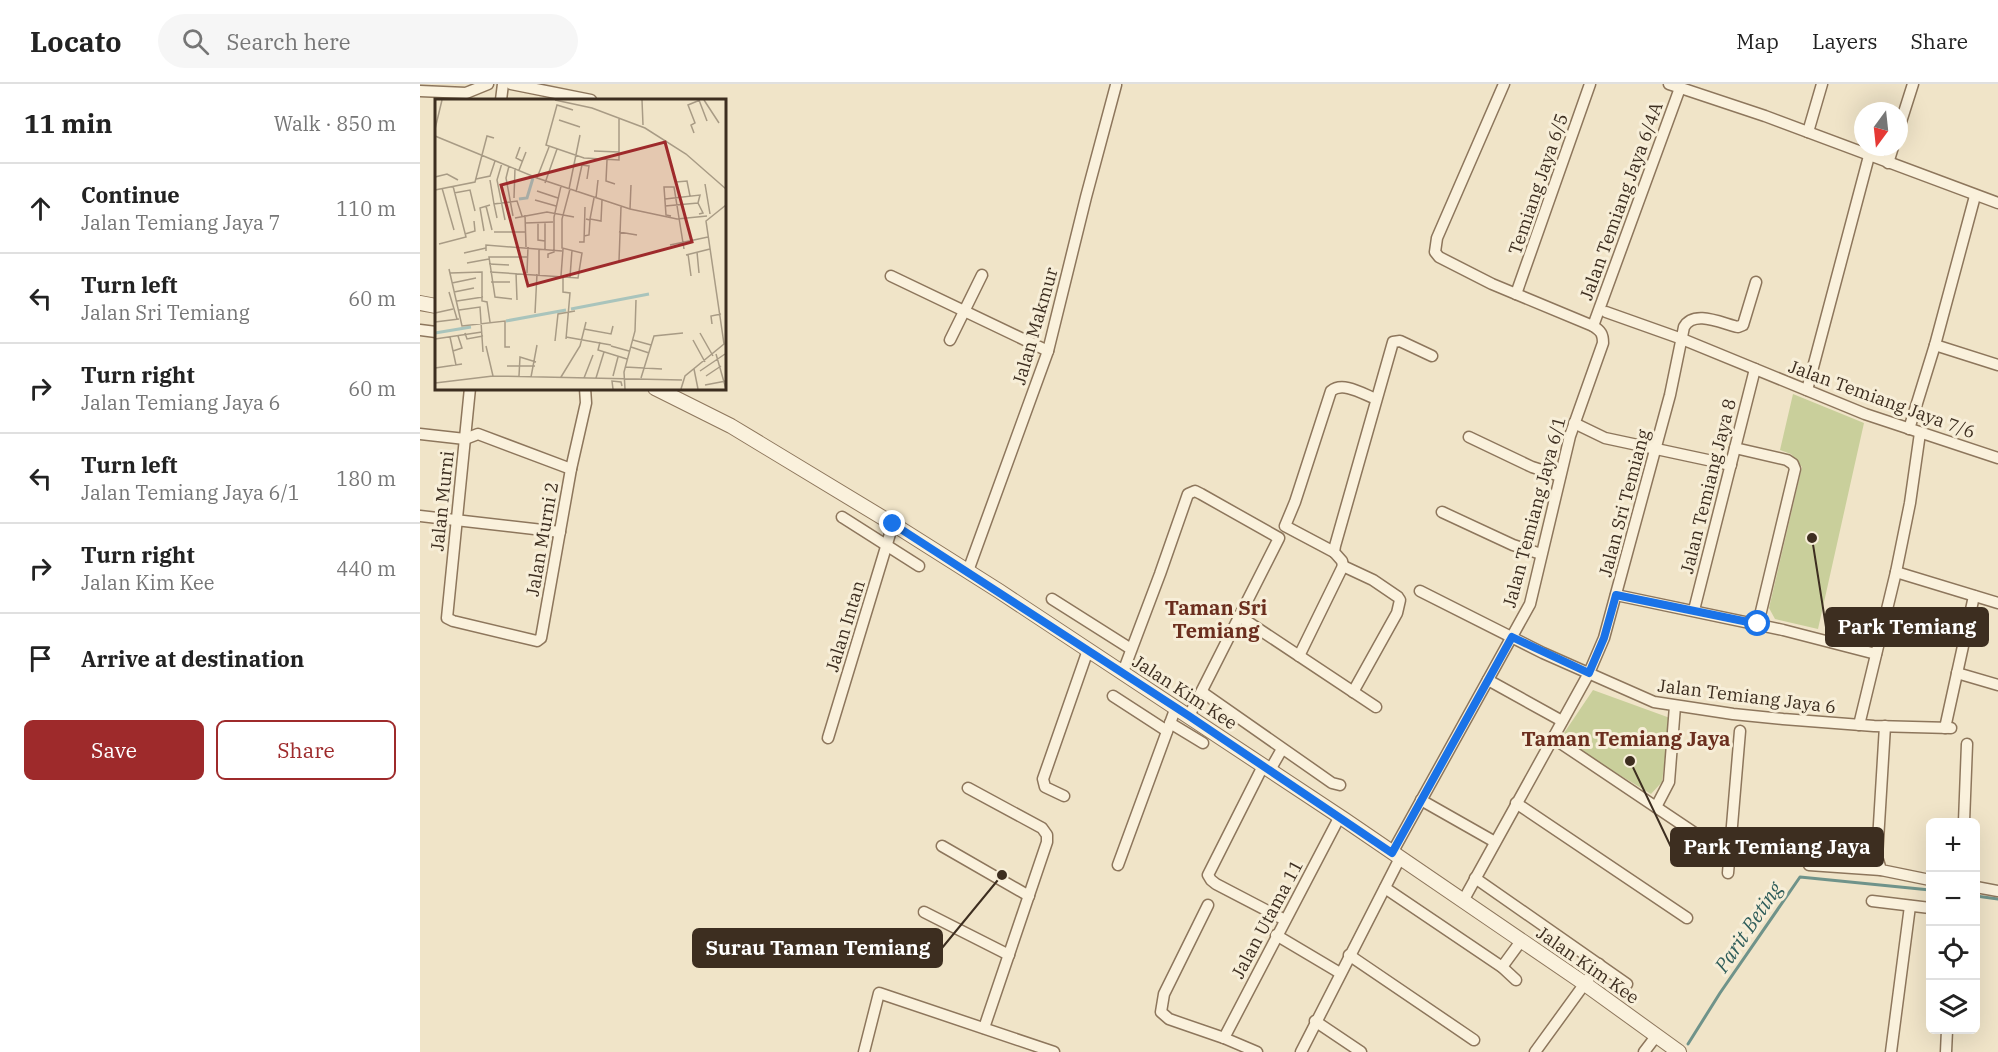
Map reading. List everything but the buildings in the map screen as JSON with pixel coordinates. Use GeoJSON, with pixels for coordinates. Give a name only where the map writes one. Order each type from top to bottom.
{"type":"FeatureCollection","features":[{"type":"Feature","properties":{"kind":"street"},"geometry":{"type":"LineString","coordinates":[[420,92],[466,93],[488,84]]}},
{"type":"Feature","properties":{"kind":"street"},"geometry":{"type":"LineString","coordinates":[[501,99],[503,84]]}},
{"type":"Feature","properties":{"kind":"street"},"geometry":{"type":"LineString","coordinates":[[511,84],[586,99]]}},
{"type":"Feature","properties":{"kind":"street"},"geometry":{"type":"LineString","coordinates":[[1504,84],[1437,238],[1435,252],[1439,257],[1492,285],[1597,328]]}},
{"type":"Feature","properties":{"kind":"street","name":"Temiang Jaya 6/5"},"geometry":{"type":"LineString","coordinates":[[1516,294],[1590,84]]}},
{"type":"Feature","properties":{"kind":"street"},"geometry":{"type":"LineString","coordinates":[[1669,84],[1809,132],[1854,150]]}},
{"type":"Feature","properties":{"kind":"street"},"geometry":{"type":"LineString","coordinates":[[1809,132],[1822,84]]}},
{"type":"Feature","properties":{"kind":"street"},"geometry":{"type":"LineString","coordinates":[[1907,102],[1913,84]]}},
{"type":"Feature","properties":{"kind":"street","name":"Jalan Makmur"},"geometry":{"type":"LineString","coordinates":[[968,572],[1048,351],[1116,85]]}},
{"type":"Feature","properties":{"kind":"street","name":"Jalan Temiang Jaya 6/4A"},"geometry":{"type":"LineString","coordinates":[[1597,328],[1680,88]]}},
{"type":"Feature","properties":{"kind":"street"},"geometry":{"type":"LineString","coordinates":[[1807,390],[1869,156],[1998,203]]}},
{"type":"Feature","properties":{"kind":"street"},"geometry":{"type":"LineString","coordinates":[[1888,163],[1890,156]]}},
{"type":"Feature","properties":{"kind":"street"},"geometry":{"type":"LineString","coordinates":[[1859,725],[1896,572],[1910,503],[1915,431],[1935,345],[1975,196]]}},
{"type":"Feature","properties":{"kind":"street"},"geometry":{"type":"LineString","coordinates":[[950,340],[982,275]]}},
{"type":"Feature","properties":{"kind":"street"},"geometry":{"type":"LineString","coordinates":[[891,276],[1048,351]]}},
{"type":"Feature","properties":{"kind":"street","name":"Jalan Sri Temiang"},"geometry":{"type":"LineString","coordinates":[[1463,901],[1589,673],[1604,638],[1686,323],[1696,318],[1738,327],[1743,325],[1756,282]]}},
{"type":"Feature","properties":{"kind":"street"},"geometry":{"type":"LineString","coordinates":[[420,303],[435,306]]}},
{"type":"Feature","properties":{"kind":"street","name":"Jalan Temiang Jaya 7/6"},"geometry":{"type":"LineString","coordinates":[[1606,312],[1682,339],[1865,414],[1998,458]]}},
{"type":"Feature","properties":{"kind":"street","name":"Jalan Temiang Jaya 6/1"},"geometry":{"type":"LineString","coordinates":[[1301,1052],[1385,888],[1396,855],[1421,800],[1530,604],[1574,423],[1603,344],[1603,336],[1597,328]]}},
{"type":"Feature","properties":{"kind":"street"},"geometry":{"type":"LineString","coordinates":[[420,330],[435,332]]}},
{"type":"Feature","properties":{"kind":"street"},"geometry":{"type":"LineString","coordinates":[[1334,552],[1393,342],[1400,341],[1432,356]]}},
{"type":"Feature","properties":{"kind":"street"},"geometry":{"type":"LineString","coordinates":[[1935,345],[1998,365]]}},
{"type":"Feature","properties":{"kind":"street","name":"Jalan Temiang Jaya 8"},"geometry":{"type":"LineString","coordinates":[[1694,610],[1755,369]]}},
{"type":"Feature","properties":{"kind":"street"},"geometry":{"type":"LineString","coordinates":[[1299,656],[1343,566],[1342,561],[1334,552],[1285,526],[1331,391],[1343,386],[1376,399]]}},
{"type":"Feature","properties":{"kind":"street","name":"Jalan Murni"},"geometry":{"type":"LineString","coordinates":[[447,618],[470,390]]}},
{"type":"Feature","properties":{"kind":"street"},"geometry":{"type":"LineString","coordinates":[[571,469],[586,403],[585,390]]}},
{"type":"Feature","properties":{"kind":"street","name":"Jalan Kim Kee"},"geometry":{"type":"LineString","coordinates":[[659,390],[731,426],[893,524],[1123,672],[1340,816],[1679,1052]]}},
{"type":"Feature","properties":{"kind":"street"},"geometry":{"type":"LineString","coordinates":[[1574,423],[1605,438],[1731,465]]}},
{"type":"Feature","properties":{"kind":"street","name":"Jalan Murni 2"},"geometry":{"type":"LineString","coordinates":[[420,434],[465,439],[478,434],[571,469],[540,640],[447,618]]}},
{"type":"Feature","properties":{"kind":"street"},"geometry":{"type":"LineString","coordinates":[[1469,437],[1532,467],[1560,476]]}},
{"type":"Feature","properties":{"kind":"street"},"geometry":{"type":"LineString","coordinates":[[1735,448],[1787,460],[1793,464],[1795,469],[1758,624]]}},
{"type":"Feature","properties":{"kind":"street"},"geometry":{"type":"LineString","coordinates":[[1123,672],[1186,497],[1191,492],[1200,494],[1279,538],[1189,716]]}},
{"type":"Feature","properties":{"kind":"street"},"geometry":{"type":"LineString","coordinates":[[1442,512],[1513,545],[1541,554]]}},
{"type":"Feature","properties":{"kind":"street"},"geometry":{"type":"LineString","coordinates":[[420,516],[560,532]]}},
{"type":"Feature","properties":{"kind":"street"},"geometry":{"type":"LineString","coordinates":[[842,516],[919,566]]}},
{"type":"Feature","properties":{"kind":"street","name":"Jalan Intan"},"geometry":{"type":"LineString","coordinates":[[828,738],[893,524]]}},
{"type":"Feature","properties":{"kind":"street"},"geometry":{"type":"LineString","coordinates":[[1343,566],[1373,580],[1400,600],[1397,613],[1353,692]]}},
{"type":"Feature","properties":{"kind":"street"},"geometry":{"type":"LineString","coordinates":[[1896,572],[1998,601]]}},
{"type":"Feature","properties":{"kind":"street","name":"Jalan Temiang Jaya 6"},"geometry":{"type":"LineString","coordinates":[[1420,591],[1641,698],[1675,706],[1742,715],[1859,725],[1948,728],[1957,673]]}},
{"type":"Feature","properties":{"kind":"street"},"geometry":{"type":"LineString","coordinates":[[1616,595],[1758,624],[1876,654]]}},
{"type":"Feature","properties":{"kind":"street"},"geometry":{"type":"LineString","coordinates":[[1974,596],[1957,673],[1998,685]]}},
{"type":"Feature","properties":{"kind":"street"},"geometry":{"type":"LineString","coordinates":[[1052,599],[1131,649]]}},
{"type":"Feature","properties":{"kind":"street"},"geometry":{"type":"LineString","coordinates":[[1239,616],[1376,707]]}},
{"type":"Feature","properties":{"kind":"street"},"geometry":{"type":"LineString","coordinates":[[1064,796],[1045,787],[1043,779],[1088,650]]}},
{"type":"Feature","properties":{"kind":"street"},"geometry":{"type":"LineString","coordinates":[[1488,680],[1563,721]]}},
{"type":"Feature","properties":{"kind":"street"},"geometry":{"type":"LineString","coordinates":[[1202,692],[1332,783],[1340,784]]}},
{"type":"Feature","properties":{"kind":"street"},"geometry":{"type":"LineString","coordinates":[[1113,696],[1168,727],[1203,743]]}},
{"type":"Feature","properties":{"kind":"street"},"geometry":{"type":"LineString","coordinates":[[1656,807],[1669,782],[1675,706]]}},
{"type":"Feature","properties":{"kind":"street"},"geometry":{"type":"LineString","coordinates":[[1118,865],[1176,707]]}},
{"type":"Feature","properties":{"kind":"street"},"geometry":{"type":"LineString","coordinates":[[1881,870],[1877,857],[1885,726]]}},
{"type":"Feature","properties":{"kind":"street"},"geometry":{"type":"LineString","coordinates":[[1728,873],[1740,731]]}},
{"type":"Feature","properties":{"kind":"street"},"geometry":{"type":"LineString","coordinates":[[1553,738],[1702,838],[1730,843]]}},
{"type":"Feature","properties":{"kind":"street"},"geometry":{"type":"LineString","coordinates":[[1964,818],[1967,744]]}},
{"type":"Feature","properties":{"kind":"street"},"geometry":{"type":"LineString","coordinates":[[1282,749],[1266,768],[1208,875],[1210,880],[1216,884],[1285,920]]}},
{"type":"Feature","properties":{"kind":"street"},"geometry":{"type":"LineString","coordinates":[[968,788],[1042,828],[1047,835],[1047,842],[984,1028]]}},
{"type":"Feature","properties":{"kind":"street"},"geometry":{"type":"LineString","coordinates":[[1421,800],[1495,842]]}},
{"type":"Feature","properties":{"kind":"street"},"geometry":{"type":"LineString","coordinates":[[1516,803],[1687,918]]}},
{"type":"Feature","properties":{"kind":"street","name":"Jalan Utama 11"},"geometry":{"type":"LineString","coordinates":[[1224,1038],[1340,816]]}},
{"type":"Feature","properties":{"kind":"street"},"geometry":{"type":"LineString","coordinates":[[942,846],[1029,896]]}},
{"type":"Feature","properties":{"kind":"street"},"geometry":{"type":"LineString","coordinates":[[1809,865],[1881,870],[1926,879]]}},
{"type":"Feature","properties":{"kind":"street"},"geometry":{"type":"LineString","coordinates":[[1475,878],[1627,984]]}},
{"type":"Feature","properties":{"kind":"street"},"geometry":{"type":"LineString","coordinates":[[1385,888],[1502,967],[1516,980]]}},
{"type":"Feature","properties":{"kind":"street"},"geometry":{"type":"LineString","coordinates":[[1980,888],[1998,891]]}},
{"type":"Feature","properties":{"kind":"street"},"geometry":{"type":"LineString","coordinates":[[1872,901],[1926,908]]}},
{"type":"Feature","properties":{"kind":"street"},"geometry":{"type":"LineString","coordinates":[[1208,904],[1164,994],[1161,1012],[1169,1018],[1257,1052]]}},
{"type":"Feature","properties":{"kind":"street"},"geometry":{"type":"LineString","coordinates":[[1891,1052],[1910,906]]}},
{"type":"Feature","properties":{"kind":"street"},"geometry":{"type":"LineString","coordinates":[[924,912],[1009,955]]}},
{"type":"Feature","properties":{"kind":"street"},"geometry":{"type":"LineString","coordinates":[[1276,935],[1340,973]]}},
{"type":"Feature","properties":{"kind":"street"},"geometry":{"type":"LineString","coordinates":[[1502,967],[1521,941]]}},
{"type":"Feature","properties":{"kind":"street"},"geometry":{"type":"LineString","coordinates":[[1349,955],[1474,1040]]}},
{"type":"Feature","properties":{"kind":"street"},"geometry":{"type":"LineString","coordinates":[[1535,1052],[1599,964]]}},
{"type":"Feature","properties":{"kind":"street"},"geometry":{"type":"LineString","coordinates":[[864,1052],[879,993],[1054,1052]]}},
{"type":"Feature","properties":{"kind":"street"},"geometry":{"type":"LineString","coordinates":[[1316,1021],[1361,1052]]}},
{"type":"Feature","properties":{"kind":"street"},"geometry":{"type":"LineString","coordinates":[[1946,1052],[1947,1034]]}},
{"type":"Feature","properties":{"kind":"street"},"geometry":{"type":"LineString","coordinates":[[1644,1052],[1657,1035]]}},
{"type":"Feature","properties":{"kind":"green space"},"geometry":{"type":"Polygon","coordinates":[[[1793,394],[1864,423],[1818,629],[1775,619],[1769,608],[1802,467],[1791,454],[1780,450],[1793,394]]]}},
{"type":"Feature","properties":{"kind":"green space"},"geometry":{"type":"Polygon","coordinates":[[[1593,690],[1670,718],[1662,782],[1651,794],[1560,739],[1593,690]]]}},
{"type":"Feature","properties":{"kind":"waterway","name":"Parit Beting"},"geometry":{"type":"LineString","coordinates":[[1688,1044],[1720,993],[1800,877],[1926,890]]}},
{"type":"Feature","properties":{"kind":"waterway","name":"Parit Beting"},"geometry":{"type":"LineString","coordinates":[[1980,897],[1998,899]]}},
{"type":"Feature","properties":{"kind":"place","name":"Park Temiang"},"geometry":{"type":"Point","coordinates":[1812,538]}},
{"type":"Feature","properties":{"kind":"place","name":"Park Temiang Jaya"},"geometry":{"type":"Point","coordinates":[1630,761]}},
{"type":"Feature","properties":{"kind":"place","name":"Surau Taman Temiang"},"geometry":{"type":"Point","coordinates":[1002,875]}},
{"type":"Feature","properties":{"kind":"district","name":"Taman Sri Temiang"},"geometry":{"type":"Point","coordinates":[1216,618]}},
{"type":"Feature","properties":{"kind":"district","name":"Taman Temiang Jaya"},"geometry":{"type":"Point","coordinates":[1626,738]}},
{"type":"Feature","properties":{"kind":"route"},"geometry":{"type":"LineString","coordinates":[[893,524],[1189,716],[1392,853],[1512,637],[1589,673],[1604,638],[1616,595],[1758,624]]}}]}
